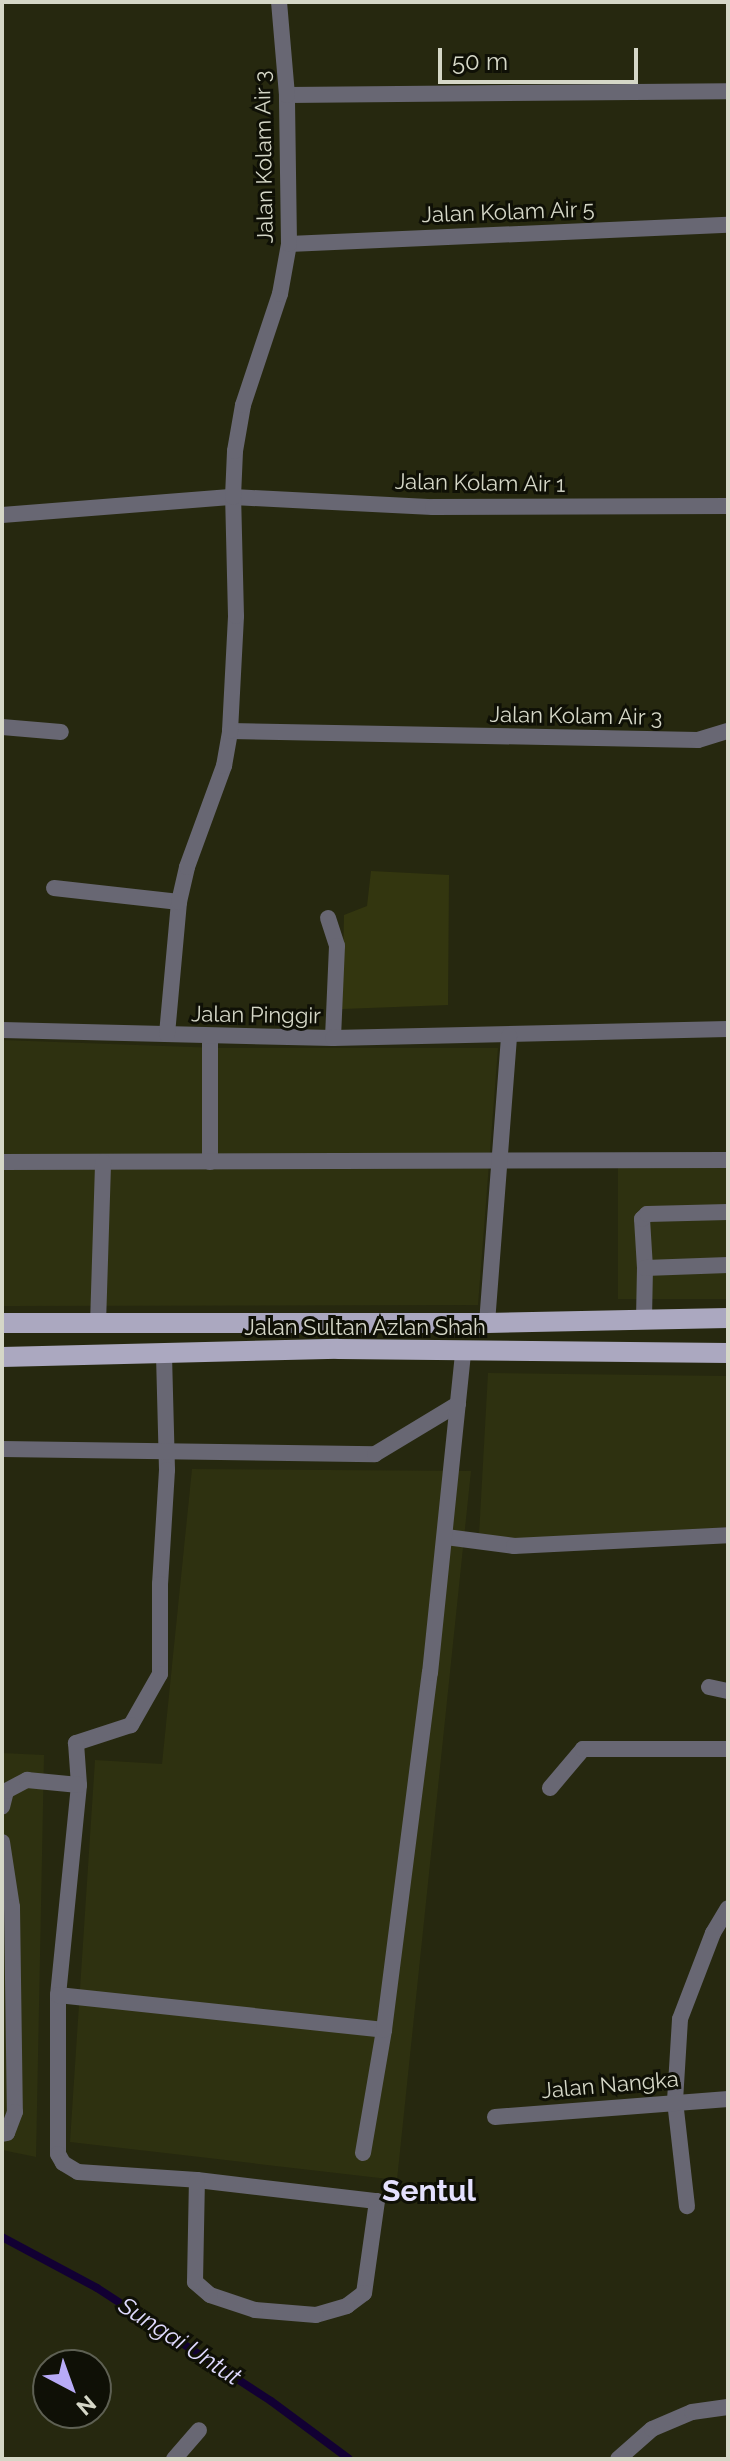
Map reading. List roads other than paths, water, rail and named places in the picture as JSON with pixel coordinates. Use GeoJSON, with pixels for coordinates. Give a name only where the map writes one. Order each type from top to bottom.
{"type":"FeatureCollection","features":[{"type":"Feature","properties":{"kind":"main road","name":"Jalan Sultan Azlan Shah"},"geometry":{"type":"LineString","coordinates":[[2,1323],[487,1323],[728,1318]]}},
{"type":"Feature","properties":{"kind":"main road","name":"Jalan Sultan Azlan Shah"},"geometry":{"type":"LineString","coordinates":[[2,1357],[338,1349],[728,1353]]}},
{"type":"Feature","properties":{"kind":"street","name":"Jalan Kolam Air 3"},"geometry":{"type":"LineString","coordinates":[[167,1034],[179,902],[187,867],[224,766],[230,731],[236,616],[233,497],[243,405],[273,321],[289,244],[287,95],[279,2]]}},
{"type":"Feature","properties":{"kind":"street"},"geometry":{"type":"LineString","coordinates":[[287,95],[728,91]]}},
{"type":"Feature","properties":{"kind":"street","name":"Jalan Kolam Air 5"},"geometry":{"type":"LineString","coordinates":[[289,244],[728,225]]}},
{"type":"Feature","properties":{"kind":"street"},"geometry":{"type":"LineString","coordinates":[[2,515],[233,497]]}},
{"type":"Feature","properties":{"kind":"street","name":"Jalan Kolam Air 1"},"geometry":{"type":"LineString","coordinates":[[233,497],[433,507],[728,506]]}},
{"type":"Feature","properties":{"kind":"street"},"geometry":{"type":"LineString","coordinates":[[2,727],[61,732]]}},
{"type":"Feature","properties":{"kind":"street","name":"Jalan Kolam Air 3"},"geometry":{"type":"LineString","coordinates":[[230,731],[683,740],[698,740],[728,731]]}},
{"type":"Feature","properties":{"kind":"street"},"geometry":{"type":"LineString","coordinates":[[54,888],[179,902]]}},
{"type":"Feature","properties":{"kind":"street"},"geometry":{"type":"LineString","coordinates":[[328,918],[337,946],[333,1038]]}},
{"type":"Feature","properties":{"kind":"street","name":"Jalan Pinggir"},"geometry":{"type":"LineString","coordinates":[[2,1030],[333,1038],[728,1029]]}},
{"type":"Feature","properties":{"kind":"street"},"geometry":{"type":"LineString","coordinates":[[487,1323],[509,1036]]}},
{"type":"Feature","properties":{"kind":"street"},"geometry":{"type":"LineString","coordinates":[[210,1037],[210,1162]]}},
{"type":"Feature","properties":{"kind":"street"},"geometry":{"type":"LineString","coordinates":[[2,1162],[728,1160]]}},
{"type":"Feature","properties":{"kind":"street"},"geometry":{"type":"LineString","coordinates":[[98,1324],[103,1162]]}},
{"type":"Feature","properties":{"kind":"street"},"geometry":{"type":"LineString","coordinates":[[644,1319],[642,1219],[647,1214],[728,1212]]}},
{"type":"Feature","properties":{"kind":"street"},"geometry":{"type":"LineString","coordinates":[[645,1268],[728,1265]]}},
{"type":"Feature","properties":{"kind":"street"},"geometry":{"type":"LineString","coordinates":[[363,2153],[384,2030],[446,1537],[463,1352]]}},
{"type":"Feature","properties":{"kind":"street"},"geometry":{"type":"LineString","coordinates":[[164,1355],[167,1451],[160,1584],[160,1674],[131,1725],[76,1743],[79,1785],[58,1995],[58,2154],[63,2163],[78,2172],[197,2180],[377,2201],[364,2293],[347,2306],[316,2315],[255,2310],[210,2295],[195,2282],[197,2180]]}},
{"type":"Feature","properties":{"kind":"street"},"geometry":{"type":"LineString","coordinates":[[2,1449],[375,1454],[458,1404]]}},
{"type":"Feature","properties":{"kind":"street"},"geometry":{"type":"LineString","coordinates":[[446,1537],[514,1546],[728,1535]]}},
{"type":"Feature","properties":{"kind":"street"},"geometry":{"type":"LineString","coordinates":[[709,1687],[728,1691]]}},
{"type":"Feature","properties":{"kind":"street"},"geometry":{"type":"LineString","coordinates":[[550,1788],[583,1749],[728,1749]]}},
{"type":"Feature","properties":{"kind":"street"},"geometry":{"type":"LineString","coordinates":[[3,1796],[27,1780],[79,1785]]}},
{"type":"Feature","properties":{"kind":"street"},"geometry":{"type":"LineString","coordinates":[[2,1842],[15,2112],[7,2133],[2,2134]]}},
{"type":"Feature","properties":{"kind":"street"},"geometry":{"type":"LineString","coordinates":[[687,2206],[675,2101],[680,2019],[713,1933],[728,1908]]}},
{"type":"Feature","properties":{"kind":"street"},"geometry":{"type":"LineString","coordinates":[[58,1995],[384,2030]]}},
{"type":"Feature","properties":{"kind":"street","name":"Jalan Nangka"},"geometry":{"type":"LineString","coordinates":[[495,2117],[728,2099]]}},
{"type":"Feature","properties":{"kind":"street"},"geometry":{"type":"LineString","coordinates":[[618,2459],[652,2429],[692,2412],[728,2407]]}},
{"type":"Feature","properties":{"kind":"street"},"geometry":{"type":"LineString","coordinates":[[174,2459],[199,2430]]}},
{"type":"Feature","properties":{"kind":"waterway","name":"Sungai Untut"},"geometry":{"type":"LineString","coordinates":[[2,2237],[97,2288],[271,2401],[349,2459]]}},
{"type":"Feature","properties":{"kind":"district","name":"Sentul"},"geometry":{"type":"Point","coordinates":[429,2191]}}]}
